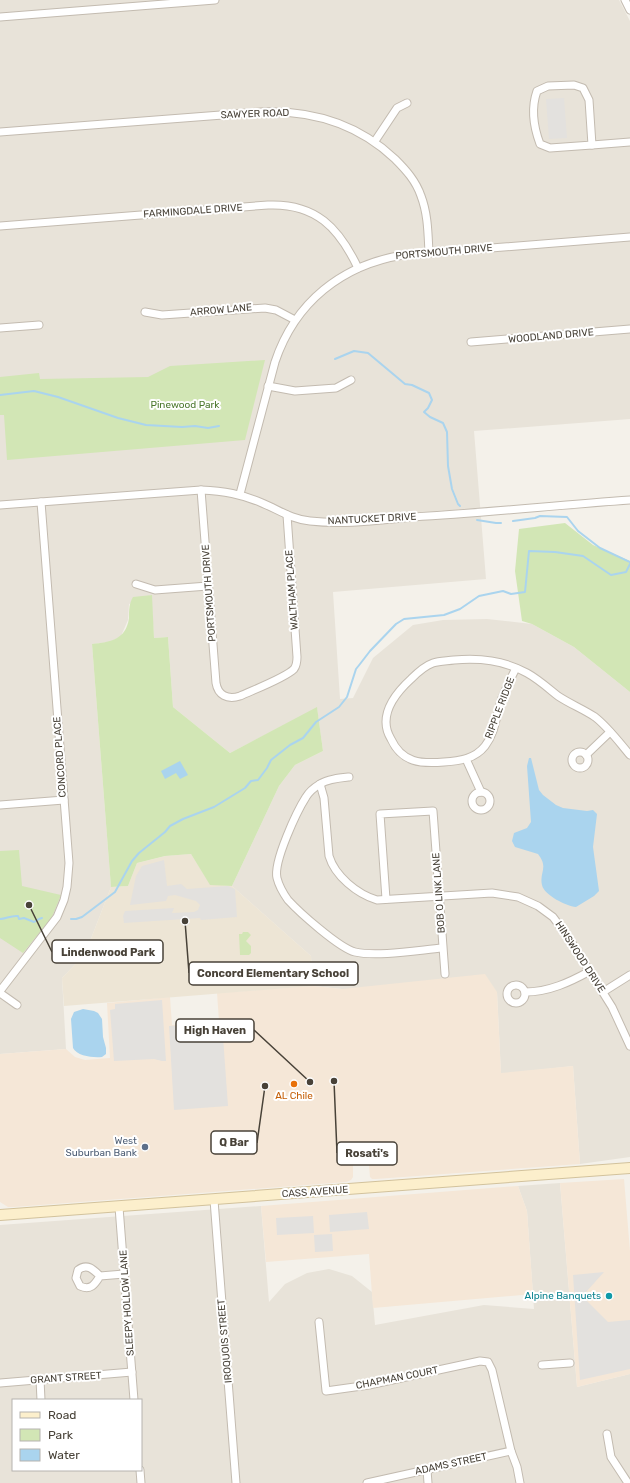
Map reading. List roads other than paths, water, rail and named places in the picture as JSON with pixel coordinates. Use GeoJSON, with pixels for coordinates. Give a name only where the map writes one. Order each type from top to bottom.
{"type":"FeatureCollection","features":[{"type":"Feature","properties":{"kind":"main road","name":"CASS AVENUE"},"geometry":{"type":"LineString","coordinates":[[0,1215],[630,1168]]}},
{"type":"Feature","properties":{"kind":"street"},"geometry":{"type":"LineString","coordinates":[[0,17],[215,0]]}},
{"type":"Feature","properties":{"kind":"street"},"geometry":{"type":"LineString","coordinates":[[625,0],[630,10]]}},
{"type":"Feature","properties":{"kind":"street"},"geometry":{"type":"LineString","coordinates":[[592,145],[589,100],[584,88],[571,84],[548,86],[537,91],[533,104],[536,133],[540,144],[550,148],[592,145],[630,142]]}},
{"type":"Feature","properties":{"kind":"street"},"geometry":{"type":"LineString","coordinates":[[375,142],[397,108],[407,103]]}},
{"type":"Feature","properties":{"kind":"street","name":"SAWYER ROAD"},"geometry":{"type":"LineString","coordinates":[[0,132],[261,112],[306,114],[329,120],[349,127],[375,142],[406,169],[418,187],[426,213],[429,253]]}},
{"type":"Feature","properties":{"kind":"street","name":"FARMINGDALE DRIVE"},"geometry":{"type":"LineString","coordinates":[[0,226],[268,205],[289,206],[307,211],[331,226],[346,244],[358,268]]}},
{"type":"Feature","properties":{"kind":"street","name":"PORTSMOUTH DRIVE"},"geometry":{"type":"LineString","coordinates":[[240,494],[268,386],[283,341],[295,320],[320,292],[336,280],[358,268],[389,257],[630,237]]}},
{"type":"Feature","properties":{"kind":"street","name":"ARROW LANE"},"geometry":{"type":"LineString","coordinates":[[145,312],[162,315],[259,307],[276,310],[295,320]]}},
{"type":"Feature","properties":{"kind":"street"},"geometry":{"type":"LineString","coordinates":[[0,328],[39,325]]}},
{"type":"Feature","properties":{"kind":"street","name":"WOODLAND DRIVE"},"geometry":{"type":"LineString","coordinates":[[471,342],[630,329]]}},
{"type":"Feature","properties":{"kind":"street"},"geometry":{"type":"LineString","coordinates":[[268,386],[289,391],[336,388],[351,380]]}},
{"type":"Feature","properties":{"kind":"street","name":"PORTSMOUTH DRIVE"},"geometry":{"type":"LineString","coordinates":[[201,490],[216,683],[218,691],[221,694]]}},
{"type":"Feature","properties":{"kind":"street","name":"NANTUCKET DRIVE"},"geometry":{"type":"LineString","coordinates":[[0,505],[201,490],[222,491],[240,494],[264,503],[287,516],[310,521],[337,523],[630,500]]}},
{"type":"Feature","properties":{"kind":"street","name":"CONCORD PLACE"},"geometry":{"type":"LineString","coordinates":[[17,1005],[0,992],[20,963],[53,924],[68,887],[69,871],[41,502]]}},
{"type":"Feature","properties":{"kind":"street","name":"WALTHAM PLACE"},"geometry":{"type":"LineString","coordinates":[[221,694],[230,698],[240,696],[285,675],[294,669],[296,665],[297,657],[287,516]]}},
{"type":"Feature","properties":{"kind":"street"},"geometry":{"type":"LineString","coordinates":[[136,584],[155,590],[208,586]]}},
{"type":"Feature","properties":{"kind":"street","name":"RIPPLE RIDGE"},"geometry":{"type":"LineString","coordinates":[[516,668],[502,699],[490,738],[478,753],[458,761],[422,763],[413,761],[400,753],[393,743],[386,727],[386,720],[391,702],[410,679],[432,663],[440,661],[483,659],[499,662],[516,668],[529,674],[557,695],[595,718],[610,732],[630,755]]}},
{"type":"Feature","properties":{"kind":"street"},"geometry":{"type":"LineString","coordinates":[[586,755],[610,732]]}},
{"type":"Feature","properties":{"kind":"street"},"geometry":{"type":"LineString","coordinates":[[466,759],[481,792]]}},
{"type":"Feature","properties":{"kind":"street"},"geometry":{"type":"LineString","coordinates":[[349,777],[336,778],[320,784],[306,797],[278,859],[276,870],[279,886],[285,896],[325,933],[349,950],[359,953],[374,954],[442,948]]}},
{"type":"Feature","properties":{"kind":"street","name":"HINSWOOD DRIVE"},"geometry":{"type":"LineString","coordinates":[[320,784],[324,798],[328,856],[333,867],[338,873],[363,894],[377,900],[492,893],[512,896],[533,903],[554,917],[570,940],[618,1018],[630,1046]]}},
{"type":"Feature","properties":{"kind":"street"},"geometry":{"type":"LineString","coordinates":[[0,805],[64,800]]}},
{"type":"Feature","properties":{"kind":"street","name":"BOB O LINK LANE"},"geometry":{"type":"LineString","coordinates":[[386,899],[380,814],[433,811],[435,896],[445,974]]}},
{"type":"Feature","properties":{"kind":"street"},"geometry":{"type":"LineString","coordinates":[[525,992],[535,992],[563,985],[590,971]]}},
{"type":"Feature","properties":{"kind":"street"},"geometry":{"type":"LineString","coordinates":[[603,992],[630,975]]}},
{"type":"Feature","properties":{"kind":"street","name":"IROQUOIS STREET"},"geometry":{"type":"LineString","coordinates":[[214,1200],[236,1483]]}},
{"type":"Feature","properties":{"kind":"street","name":"SLEEPY HOLLOW LANE"},"geometry":{"type":"LineString","coordinates":[[119,1207],[134,1399]]}},
{"type":"Feature","properties":{"kind":"street"},"geometry":{"type":"LineString","coordinates":[[100,1276],[124,1274]]}},
{"type":"Feature","properties":{"kind":"street","name":"CHAPMAN COURT"},"geometry":{"type":"LineString","coordinates":[[319,1322],[326,1391],[369,1385],[480,1361],[488,1362],[502,1408],[511,1451]]}},
{"type":"Feature","properties":{"kind":"street"},"geometry":{"type":"LineString","coordinates":[[542,1365],[570,1363]]}},
{"type":"Feature","properties":{"kind":"street","name":"GRANT STREET"},"geometry":{"type":"LineString","coordinates":[[0,1382],[132,1372]]}},
{"type":"Feature","properties":{"kind":"street"},"geometry":{"type":"LineString","coordinates":[[40,1380],[42,1399]]}},
{"type":"Feature","properties":{"kind":"street"},"geometry":{"type":"LineString","coordinates":[[607,1434],[611,1457],[628,1483]]}},
{"type":"Feature","properties":{"kind":"street"},"geometry":{"type":"LineString","coordinates":[[511,1451],[517,1467],[520,1483]]}},
{"type":"Feature","properties":{"kind":"street","name":"ADAMS STREET"},"geometry":{"type":"LineString","coordinates":[[367,1483],[511,1451]]}},
{"type":"Feature","properties":{"kind":"street"},"geometry":{"type":"LineString","coordinates":[[426,1470],[428,1483]]}},
{"type":"Feature","properties":{"kind":"street"},"geometry":{"type":"LineString","coordinates":[[140,1471],[141,1483]]}},
{"type":"Feature","properties":{"kind":"water"},"geometry":{"type":"Polygon","coordinates":[[[529,758],[531,758],[539,790],[543,795],[556,805],[563,808],[587,811],[593,810],[597,814],[593,847],[599,891],[594,896],[576,907],[561,902],[547,893],[541,881],[543,863],[538,854],[515,847],[512,841],[514,833],[527,828],[531,822],[527,766],[529,758]]]}},
{"type":"Feature","properties":{"kind":"water"},"geometry":{"type":"Polygon","coordinates":[[[180,761],[188,775],[180,779],[176,773],[165,779],[161,771],[180,761]]]}},
{"type":"Feature","properties":{"kind":"water"},"geometry":{"type":"Polygon","coordinates":[[[83,1009],[98,1013],[102,1019],[106,1054],[102,1057],[82,1055],[73,1048],[71,1019],[74,1012],[83,1009]]]}},
{"type":"Feature","properties":{"kind":"waterway"},"geometry":{"type":"LineString","coordinates":[[335,359],[354,351],[368,353],[405,384],[412,385],[429,393],[432,400],[424,412],[430,417],[443,423],[447,432],[448,466],[452,489],[460,506]]}},
{"type":"Feature","properties":{"kind":"waterway"},"geometry":{"type":"LineString","coordinates":[[0,395],[34,391],[58,397],[118,418],[146,425],[182,427],[195,426],[208,428],[219,426]]}},
{"type":"Feature","properties":{"kind":"waterway"},"geometry":{"type":"LineString","coordinates":[[513,521],[540,516],[567,517],[578,531],[600,548],[630,562]]}},
{"type":"Feature","properties":{"kind":"waterway"},"geometry":{"type":"LineString","coordinates":[[477,520],[501,523]]}},
{"type":"Feature","properties":{"kind":"waterway"},"geometry":{"type":"LineString","coordinates":[[71,919],[82,917],[115,892],[132,861],[170,826],[183,819],[214,807],[245,788],[251,781],[258,780],[271,760],[290,745],[303,738],[316,722],[339,707],[347,697],[356,669],[370,651],[396,624],[404,619],[444,615],[460,609],[479,596],[503,591],[511,594],[525,592],[529,551],[555,552],[583,556],[611,575],[626,572],[630,564]]}},
{"type":"Feature","properties":{"kind":"waterway"},"geometry":{"type":"LineString","coordinates":[[0,919],[18,916],[19,919],[24,918],[34,922],[42,918]]}},
{"type":"Feature","properties":{"kind":"place","name":"Lindenwood Park"},"geometry":{"type":"Point","coordinates":[29,905]}},
{"type":"Feature","properties":{"kind":"place","name":"Concord Elementary School"},"geometry":{"type":"Point","coordinates":[185,921]}},
{"type":"Feature","properties":{"kind":"place","name":"Rosati's"},"geometry":{"type":"Point","coordinates":[334,1081]}},
{"type":"Feature","properties":{"kind":"place","name":"High Haven"},"geometry":{"type":"Point","coordinates":[310,1082]}},
{"type":"Feature","properties":{"kind":"place","name":"AL Chile"},"geometry":{"type":"Point","coordinates":[294,1084]}},
{"type":"Feature","properties":{"kind":"place","name":"Q Bar"},"geometry":{"type":"Point","coordinates":[265,1086]}},
{"type":"Feature","properties":{"kind":"place","name":"West Suburban Bank"},"geometry":{"type":"Point","coordinates":[145,1147]}},
{"type":"Feature","properties":{"kind":"place","name":"Alpine Banquets"},"geometry":{"type":"Point","coordinates":[609,1296]}},
{"type":"Feature","properties":{"kind":"park label","name":"Pinewood Park"},"geometry":{"type":"Point","coordinates":[185,405]}}]}
